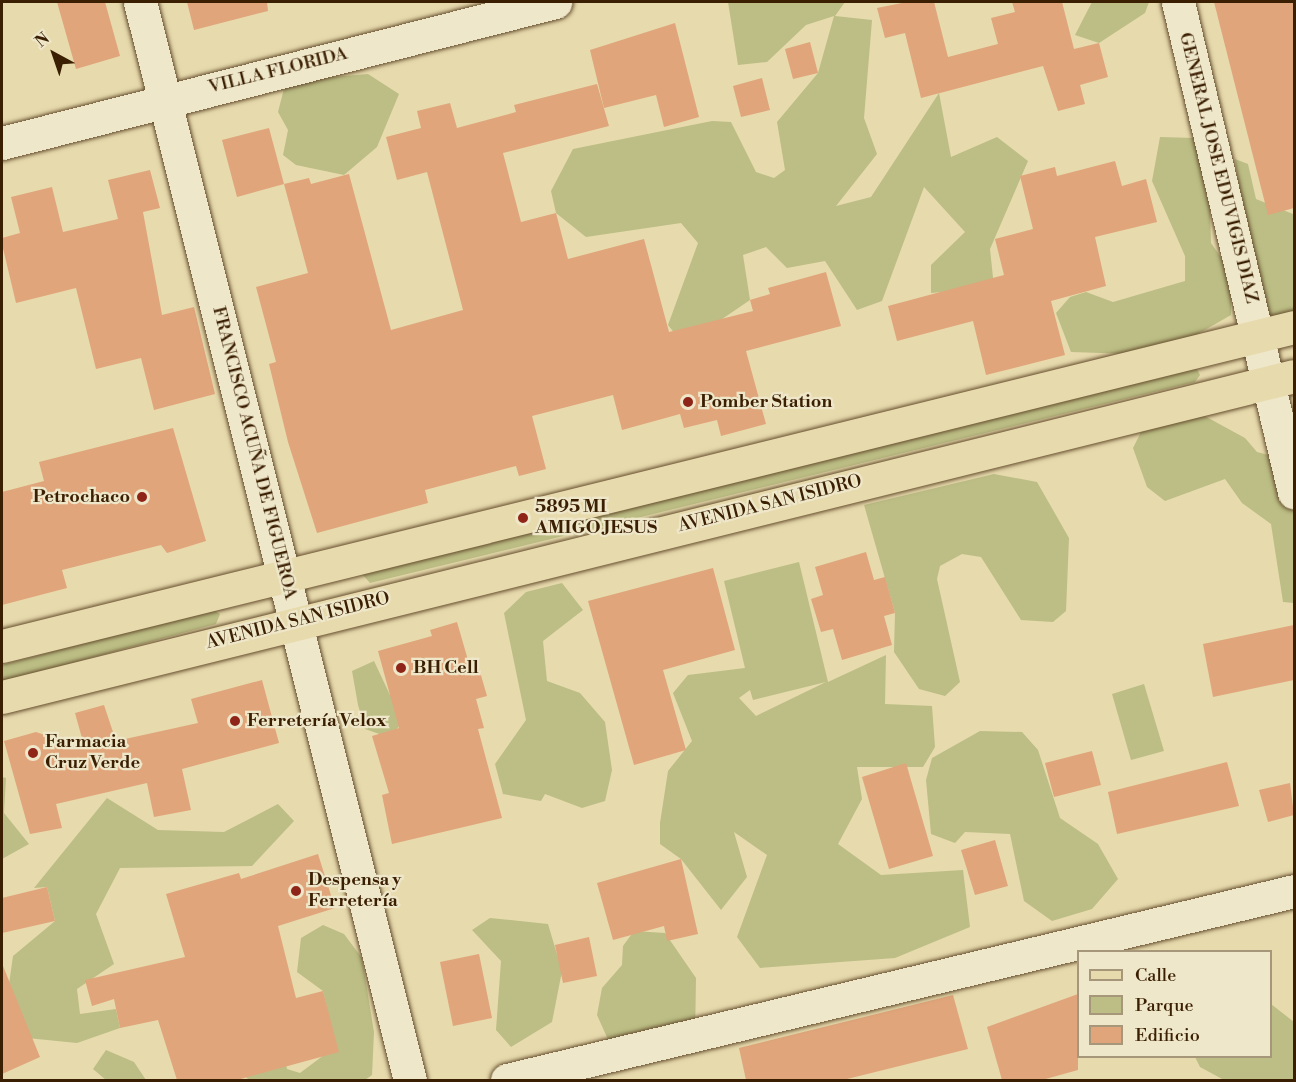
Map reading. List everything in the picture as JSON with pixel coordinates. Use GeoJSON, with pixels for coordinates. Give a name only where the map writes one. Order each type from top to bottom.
{"type":"FeatureCollection","features":[{"type":"Feature","properties":{"kind":"main road"},"geometry":{"type":"LineString","coordinates":[[2,646],[284,573],[1294,327]]}},
{"type":"Feature","properties":{"kind":"main road","name":"AVENIDA SAN ISIDRO"},"geometry":{"type":"LineString","coordinates":[[2,697],[296,621],[1281,379]]}},
{"type":"Feature","properties":{"kind":"street","name":"FRANCISCO ACUÑA DE FIGUEROA"},"geometry":{"type":"LineString","coordinates":[[141,2],[410,1080]]}},
{"type":"Feature","properties":{"kind":"street","name":"VILLA FLORIDA"},"geometry":{"type":"LineString","coordinates":[[2,143],[555,2]]}},
{"type":"Feature","properties":{"kind":"street","name":"GENERAL JOSE EDUVIGIS DIAZ"},"geometry":{"type":"LineString","coordinates":[[1178,2],[1258,335],[1281,379]]}},
{"type":"Feature","properties":{"kind":"street"},"geometry":{"type":"LineString","coordinates":[[1281,379],[1294,492]]}},
{"type":"Feature","properties":{"kind":"street"},"geometry":{"type":"LineString","coordinates":[[507,1080],[1294,891]]}},
{"type":"Feature","properties":{"kind":"green space"},"geometry":{"type":"Polygon","coordinates":[[[728,2],[845,2],[835,16],[872,20],[864,118],[877,154],[836,206],[871,197],[939,93],[951,157],[997,137],[1028,161],[990,249],[994,287],[931,293],[931,265],[965,232],[924,187],[882,301],[857,310],[825,261],[787,268],[766,247],[743,255],[750,300],[684,345],[668,325],[698,243],[681,223],[586,237],[556,213],[551,191],[573,149],[712,121],[731,122],[756,172],[774,178],[785,170],[777,122],[818,73],[834,16],[806,25],[767,62],[738,65],[728,2]]]}},
{"type":"Feature","properties":{"kind":"green space"},"geometry":{"type":"Polygon","coordinates":[[[1092,2],[1149,2],[1145,13],[1099,43],[1075,35],[1092,2]]]}},
{"type":"Feature","properties":{"kind":"green space"},"geometry":{"type":"Polygon","coordinates":[[[368,74],[399,94],[377,147],[344,175],[296,165],[283,155],[288,130],[278,112],[286,81],[368,74]]]}},
{"type":"Feature","properties":{"kind":"green space"},"geometry":{"type":"Polygon","coordinates":[[[1160,137],[1194,138],[1209,180],[1211,243],[1231,272],[1231,315],[1161,355],[1071,352],[1056,313],[1070,297],[1086,292],[1113,302],[1185,281],[1185,256],[1152,181],[1160,137]]]}},
{"type":"Feature","properties":{"kind":"green space"},"geometry":{"type":"Polygon","coordinates":[[[1235,159],[1248,164],[1256,199],[1293,214],[1294,326],[1265,320],[1256,305],[1235,159]]]}},
{"type":"Feature","properties":{"kind":"green space"},"geometry":{"type":"Polygon","coordinates":[[[1196,367],[1200,375],[1195,382],[370,583],[362,574],[1196,367]]]}},
{"type":"Feature","properties":{"kind":"green space"},"geometry":{"type":"Polygon","coordinates":[[[1201,414],[1245,438],[1257,452],[1276,457],[1294,507],[1294,603],[1283,602],[1271,524],[1242,503],[1225,479],[1165,501],[1147,487],[1133,448],[1147,420],[1201,414]]]}},
{"type":"Feature","properties":{"kind":"green space"},"geometry":{"type":"Polygon","coordinates":[[[994,474],[1037,482],[1069,538],[1066,611],[1053,622],[1021,620],[981,557],[962,554],[940,566],[937,579],[960,682],[945,696],[919,689],[894,652],[895,613],[864,505],[994,474]]]}},
{"type":"Feature","properties":{"kind":"green space"},"geometry":{"type":"Polygon","coordinates":[[[799,562],[828,682],[886,655],[885,704],[932,706],[935,747],[923,767],[857,767],[862,799],[838,844],[881,875],[963,870],[970,927],[895,958],[760,968],[737,937],[767,855],[734,832],[747,877],[721,910],[681,859],[660,844],[660,823],[668,771],[692,741],[673,693],[688,675],[745,668],[724,581],[799,562]],[[826,682],[753,700],[750,690],[739,698],[756,716],[826,682]]]}},
{"type":"Feature","properties":{"kind":"green space"},"geometry":{"type":"Polygon","coordinates":[[[562,583],[583,610],[543,641],[547,681],[580,693],[605,722],[612,770],[605,801],[582,808],[545,794],[541,801],[503,794],[495,764],[526,720],[504,613],[526,592],[562,583]]]}},
{"type":"Feature","properties":{"kind":"green space"},"geometry":{"type":"Polygon","coordinates":[[[212,609],[220,614],[216,624],[2,682],[2,665],[212,609]]]}},
{"type":"Feature","properties":{"kind":"green space"},"geometry":{"type":"Polygon","coordinates":[[[374,661],[390,695],[417,674],[438,690],[388,737],[365,729],[358,705],[352,671],[374,661]]]}},
{"type":"Feature","properties":{"kind":"green space"},"geometry":{"type":"Polygon","coordinates":[[[1144,684],[1164,751],[1131,760],[1112,694],[1144,684]]]}},
{"type":"Feature","properties":{"kind":"green space"},"geometry":{"type":"Polygon","coordinates":[[[980,731],[1022,732],[1038,750],[1060,818],[1098,844],[1118,879],[1092,909],[1052,921],[1024,901],[1010,834],[965,832],[955,843],[931,834],[926,780],[932,758],[980,731]]]}},
{"type":"Feature","properties":{"kind":"green space"},"geometry":{"type":"Polygon","coordinates":[[[2,777],[6,778],[4,813],[29,844],[2,859],[2,777]]]}},
{"type":"Feature","properties":{"kind":"green space"},"geometry":{"type":"Polygon","coordinates":[[[107,798],[158,830],[224,832],[278,804],[294,821],[252,866],[120,868],[96,914],[114,964],[77,989],[80,1014],[116,1009],[120,1028],[77,1043],[27,1038],[9,984],[13,956],[55,921],[47,887],[34,888],[107,798]]]}},
{"type":"Feature","properties":{"kind":"green space"},"geometry":{"type":"Polygon","coordinates":[[[490,918],[548,924],[562,971],[552,1022],[511,1047],[496,1030],[501,961],[472,930],[490,918]]]}},
{"type":"Feature","properties":{"kind":"green space"},"geometry":{"type":"Polygon","coordinates":[[[323,925],[344,934],[362,958],[374,1032],[372,1075],[365,1080],[249,1080],[243,1074],[278,1030],[287,1069],[300,1073],[336,1046],[323,991],[297,972],[301,938],[323,925]]]}},
{"type":"Feature","properties":{"kind":"green space"},"geometry":{"type":"Polygon","coordinates":[[[634,931],[665,933],[696,978],[695,1040],[635,1067],[619,1064],[597,1015],[602,988],[622,965],[623,946],[634,931]]]}},
{"type":"Feature","properties":{"kind":"green space"},"geometry":{"type":"Polygon","coordinates":[[[1272,1005],[1294,1022],[1294,1080],[1224,1080],[1200,1067],[1196,1058],[1272,1058],[1272,1005]]]}},
{"type":"Feature","properties":{"kind":"green space"},"geometry":{"type":"Polygon","coordinates":[[[106,1050],[134,1062],[146,1080],[106,1080],[93,1069],[106,1050]]]}},
{"type":"Feature","properties":{"kind":"building"},"geometry":{"type":"Polygon","coordinates":[[[57,2],[105,2],[120,56],[76,69],[57,2]]]}},
{"type":"Feature","properties":{"kind":"building"},"geometry":{"type":"Polygon","coordinates":[[[187,2],[267,2],[268,11],[194,30],[187,2]]]}},
{"type":"Feature","properties":{"kind":"building"},"geometry":{"type":"Polygon","coordinates":[[[907,2],[934,2],[948,57],[998,44],[991,18],[1015,12],[1012,2],[1062,2],[1074,49],[1099,43],[1108,77],[1080,85],[1085,104],[1058,111],[1043,66],[921,98],[905,33],[885,38],[877,8],[907,2]]]}},
{"type":"Feature","properties":{"kind":"building"},"geometry":{"type":"Polygon","coordinates":[[[1214,2],[1294,2],[1294,208],[1268,215],[1214,2]]]}},
{"type":"Feature","properties":{"kind":"building"},"geometry":{"type":"Polygon","coordinates":[[[675,23],[699,117],[664,127],[656,95],[604,108],[590,50],[675,23]]]}},
{"type":"Feature","properties":{"kind":"building"},"geometry":{"type":"Polygon","coordinates":[[[810,42],[818,73],[793,79],[785,49],[810,42]]]}},
{"type":"Feature","properties":{"kind":"building"},"geometry":{"type":"Polygon","coordinates":[[[762,78],[770,110],[741,117],[733,86],[762,78]]]}},
{"type":"Feature","properties":{"kind":"building"},"geometry":{"type":"Polygon","coordinates":[[[597,84],[609,126],[503,153],[521,222],[556,213],[568,259],[644,239],[669,332],[753,311],[750,300],[770,294],[768,288],[826,272],[841,326],[746,351],[766,424],[721,436],[717,420],[684,428],[680,414],[622,430],[613,395],[532,416],[546,469],[519,476],[516,466],[425,490],[428,503],[317,533],[288,442],[269,364],[276,362],[256,287],[308,273],[284,184],[309,178],[311,184],[349,174],[391,330],[463,310],[427,172],[397,180],[386,137],[421,128],[417,111],[450,103],[457,128],[516,112],[514,105],[597,84]]]}},
{"type":"Feature","properties":{"kind":"building"},"geometry":{"type":"Polygon","coordinates":[[[269,128],[284,184],[237,197],[222,140],[269,128]]]}},
{"type":"Feature","properties":{"kind":"building"},"geometry":{"type":"Polygon","coordinates":[[[1115,161],[1122,186],[1146,179],[1157,222],[1095,237],[1106,286],[1051,301],[1065,355],[986,375],[973,321],[897,341],[888,306],[1004,275],[995,239],[1033,229],[1020,176],[1055,167],[1057,176],[1115,161]]]}},
{"type":"Feature","properties":{"kind":"building"},"geometry":{"type":"Polygon","coordinates":[[[150,170],[160,208],[143,212],[162,315],[194,307],[215,394],[154,410],[141,358],[96,369],[76,288],[16,303],[2,244],[2,238],[20,233],[11,197],[52,187],[63,232],[118,219],[108,180],[150,170]]]}},
{"type":"Feature","properties":{"kind":"building"},"geometry":{"type":"Polygon","coordinates":[[[173,428],[206,541],[167,553],[161,545],[62,570],[67,588],[2,605],[2,492],[44,481],[39,462],[173,428]]]}},
{"type":"Feature","properties":{"kind":"building"},"geometry":{"type":"Polygon","coordinates":[[[866,552],[874,580],[885,577],[895,613],[884,616],[892,645],[842,660],[833,629],[821,632],[811,599],[823,595],[815,567],[866,552]]]}},
{"type":"Feature","properties":{"kind":"building"},"geometry":{"type":"Polygon","coordinates":[[[713,568],[735,650],[663,670],[686,750],[634,765],[588,601],[713,568]]]}},
{"type":"Feature","properties":{"kind":"building"},"geometry":{"type":"Polygon","coordinates":[[[457,622],[470,667],[478,665],[487,696],[476,699],[484,728],[478,729],[502,818],[392,844],[382,795],[389,793],[372,736],[399,728],[378,651],[432,636],[430,630],[457,622]]]}},
{"type":"Feature","properties":{"kind":"building"},"geometry":{"type":"Polygon","coordinates":[[[1294,625],[1294,680],[1213,697],[1203,644],[1294,625]]]}},
{"type":"Feature","properties":{"kind":"building"},"geometry":{"type":"Polygon","coordinates":[[[262,680],[279,743],[182,769],[191,810],[154,817],[147,783],[56,804],[62,828],[30,834],[4,741],[36,732],[85,749],[75,713],[104,705],[116,741],[198,723],[191,699],[262,680]]]}},
{"type":"Feature","properties":{"kind":"building"},"geometry":{"type":"Polygon","coordinates":[[[1092,751],[1101,785],[1054,797],[1045,763],[1092,751]]]}},
{"type":"Feature","properties":{"kind":"building"},"geometry":{"type":"Polygon","coordinates":[[[1227,762],[1239,806],[1117,834],[1108,792],[1227,762]]]}},
{"type":"Feature","properties":{"kind":"building"},"geometry":{"type":"Polygon","coordinates":[[[906,763],[933,856],[889,869],[862,777],[906,763]]]}},
{"type":"Feature","properties":{"kind":"building"},"geometry":{"type":"Polygon","coordinates":[[[1290,783],[1294,815],[1268,822],[1259,790],[1290,783]]]}},
{"type":"Feature","properties":{"kind":"building"},"geometry":{"type":"Polygon","coordinates":[[[995,840],[1008,886],[975,895],[961,850],[995,840]]]}},
{"type":"Feature","properties":{"kind":"building"},"geometry":{"type":"Polygon","coordinates":[[[318,854],[335,908],[278,926],[296,998],[323,991],[339,1052],[237,1080],[177,1080],[158,1020],[120,1028],[114,999],[92,1006],[85,980],[185,957],[166,894],[239,873],[241,879],[318,854]]]}},
{"type":"Feature","properties":{"kind":"building"},"geometry":{"type":"Polygon","coordinates":[[[681,859],[698,934],[667,941],[664,926],[613,940],[597,883],[681,859]]]}},
{"type":"Feature","properties":{"kind":"building"},"geometry":{"type":"Polygon","coordinates":[[[47,887],[55,921],[2,933],[2,898],[47,887]]]}},
{"type":"Feature","properties":{"kind":"building"},"geometry":{"type":"Polygon","coordinates":[[[589,937],[597,976],[563,983],[555,945],[589,937]]]}},
{"type":"Feature","properties":{"kind":"building"},"geometry":{"type":"Polygon","coordinates":[[[479,954],[492,1018],[453,1026],[440,962],[479,954]]]}},
{"type":"Feature","properties":{"kind":"building"},"geometry":{"type":"Polygon","coordinates":[[[2,966],[40,1057],[2,1074],[2,966]]]}},
{"type":"Feature","properties":{"kind":"building"},"geometry":{"type":"Polygon","coordinates":[[[1077,994],[1078,1070],[1042,1080],[1002,1080],[987,1027],[1077,994]]]}},
{"type":"Feature","properties":{"kind":"building"},"geometry":{"type":"Polygon","coordinates":[[[953,995],[968,1049],[843,1080],[746,1080],[739,1048],[953,995]]]}},
{"type":"Feature","properties":{"kind":"place","name":"Pomber Station"},"geometry":{"type":"Point","coordinates":[688,402]}},
{"type":"Feature","properties":{"kind":"place","name":"Petrochaco"},"geometry":{"type":"Point","coordinates":[142,497]}},
{"type":"Feature","properties":{"kind":"place","name":"5895 MI AMIGO JESUS"},"geometry":{"type":"Point","coordinates":[523,518]}},
{"type":"Feature","properties":{"kind":"place","name":"BH Cell"},"geometry":{"type":"Point","coordinates":[401,668]}},
{"type":"Feature","properties":{"kind":"place","name":"Ferretería Velox"},"geometry":{"type":"Point","coordinates":[235,721]}},
{"type":"Feature","properties":{"kind":"place","name":"Farmacia Cruz Verde"},"geometry":{"type":"Point","coordinates":[33,753]}},
{"type":"Feature","properties":{"kind":"place","name":"Despensa y Ferretería"},"geometry":{"type":"Point","coordinates":[296,891]}}]}
